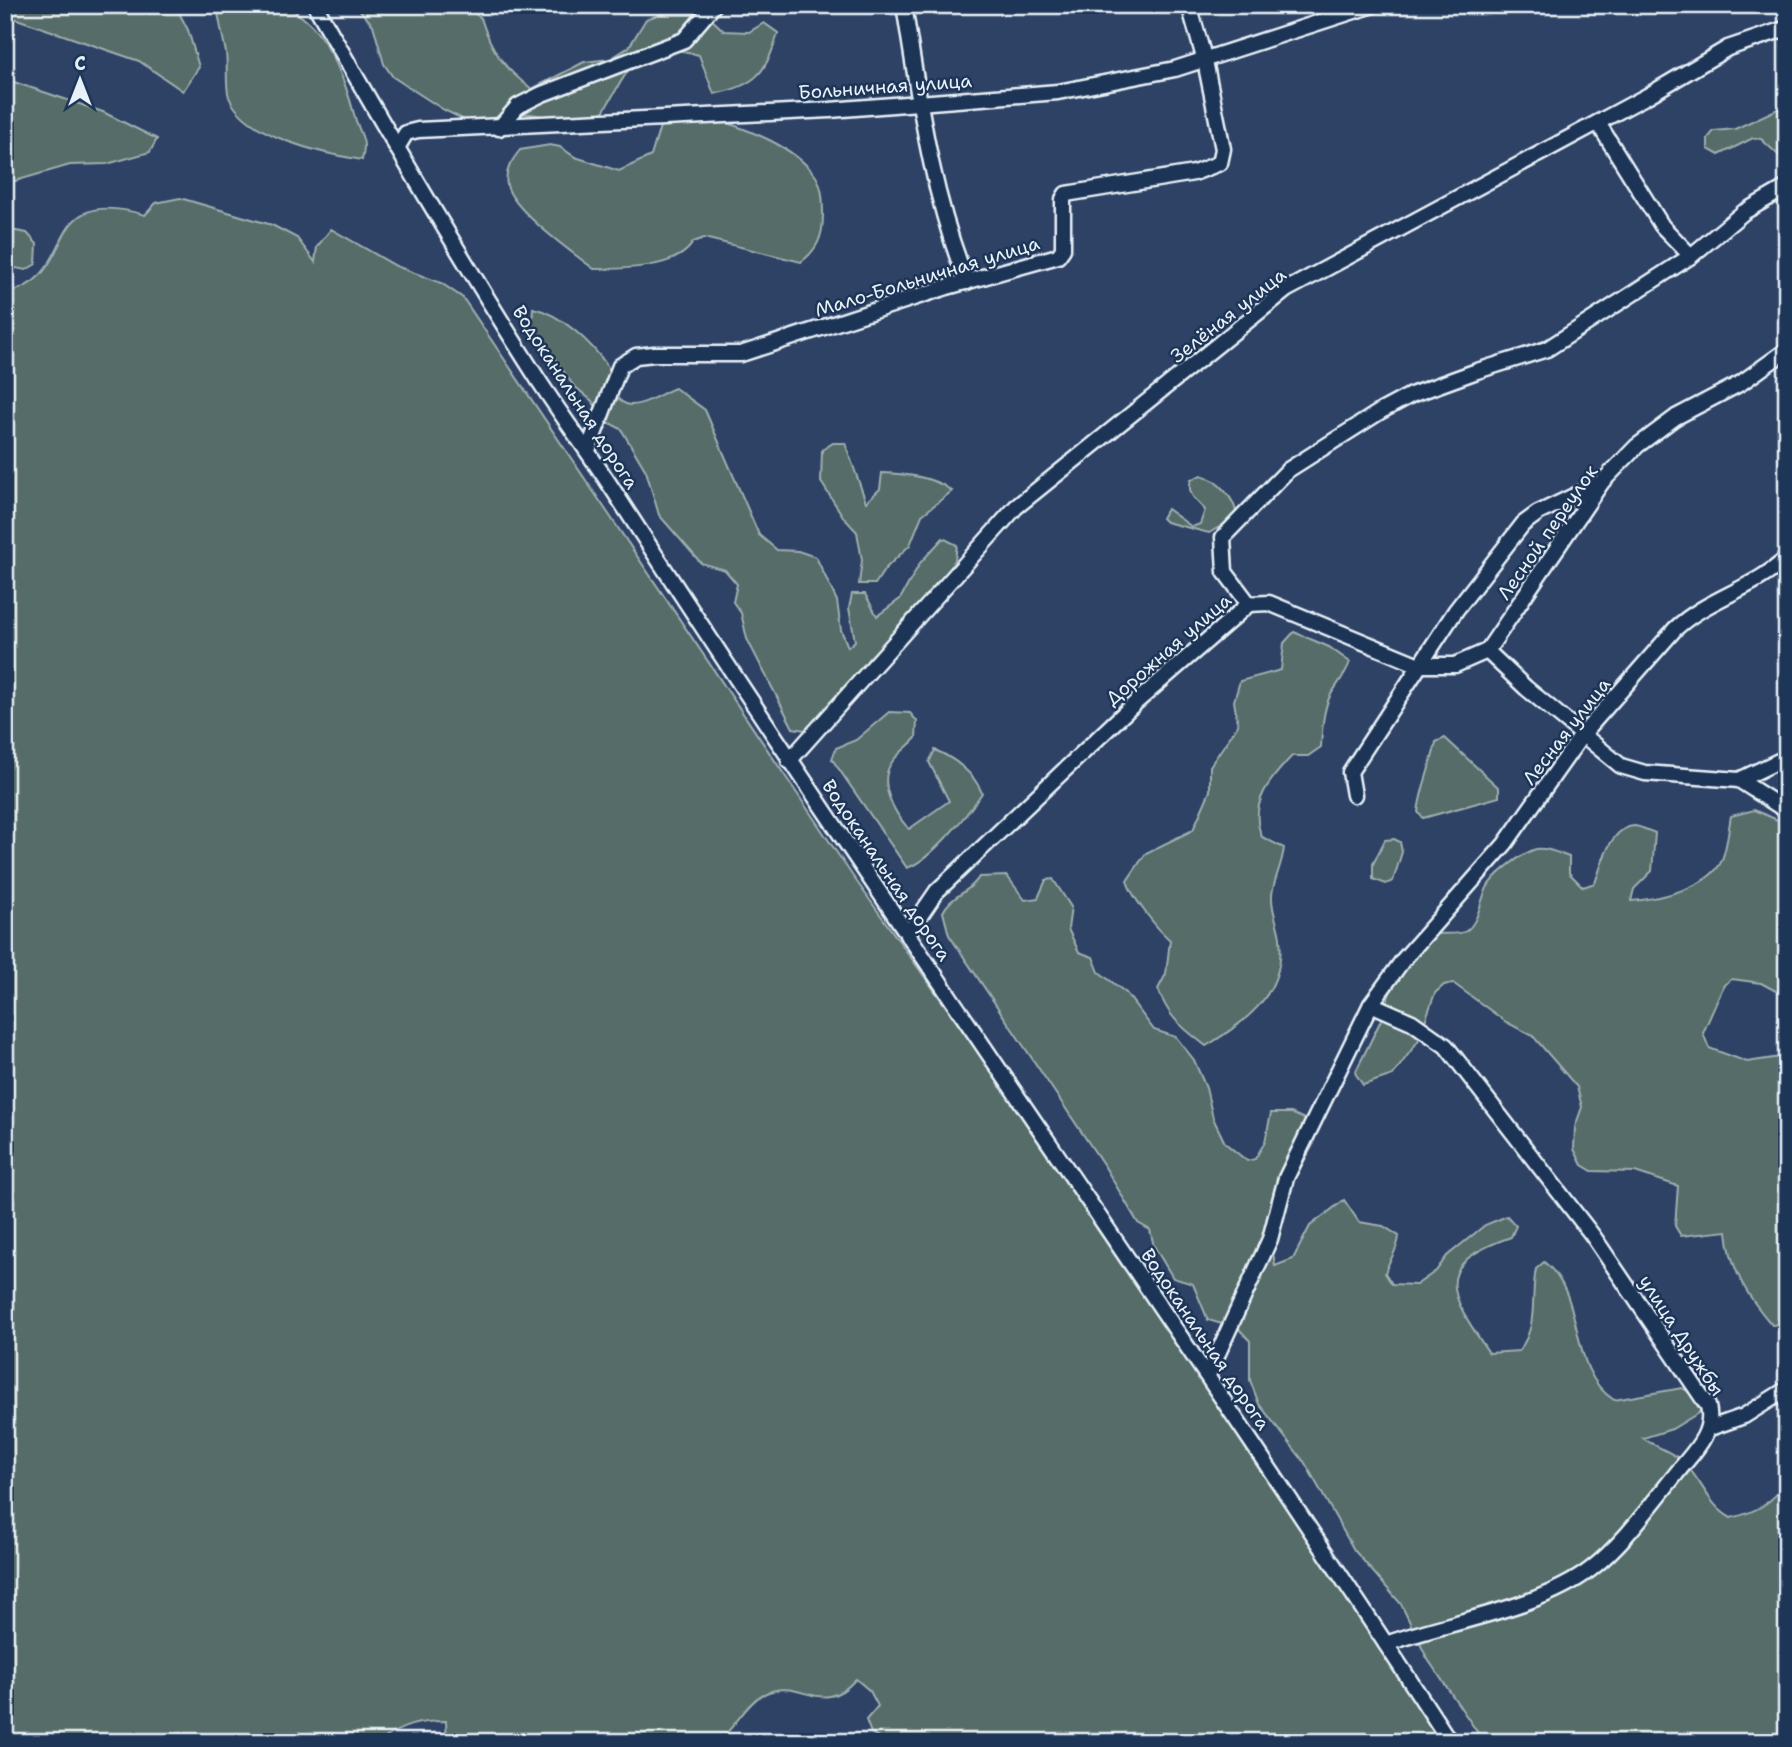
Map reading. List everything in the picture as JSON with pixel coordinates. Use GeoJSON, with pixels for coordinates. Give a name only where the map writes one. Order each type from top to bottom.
{"type":"FeatureCollection","features":[{"type":"Feature","properties":{"kind":"street","name":"Водоканальная дорога"},"geometry":{"type":"LineString","coordinates":[[315,5],[397,148],[542,385],[588,450],[789,761],[1208,1375],[1450,1742]]}},
{"type":"Feature","properties":{"kind":"street"},"geometry":{"type":"LineString","coordinates":[[499,128],[518,106],[542,94],[684,40],[714,5]]}},
{"type":"Feature","properties":{"kind":"street"},"geometry":{"type":"LineString","coordinates":[[904,5],[920,104],[948,234],[967,282]]}},
{"type":"Feature","properties":{"kind":"street"},"geometry":{"type":"LineString","coordinates":[[1189,5],[1205,61]]}},
{"type":"Feature","properties":{"kind":"street","name":"Больничная улица"},"geometry":{"type":"LineString","coordinates":[[397,148],[412,131],[920,104],[1058,92],[1205,61],[1373,5]]}},
{"type":"Feature","properties":{"kind":"street","name":"Зелёная улица"},"geometry":{"type":"LineString","coordinates":[[789,761],[1016,507],[1286,290],[1598,123],[1728,48],[1787,28]]}},
{"type":"Feature","properties":{"kind":"street","name":"Мало-Больничная улица"},"geometry":{"type":"LineString","coordinates":[[588,450],[620,366],[626,360],[654,354],[741,354],[1058,256],[1063,249],[1063,199],[1066,194],[1099,186],[1194,173],[1220,163],[1223,149],[1205,61]]}},
{"type":"Feature","properties":{"kind":"street"},"geometry":{"type":"LineString","coordinates":[[1598,123],[1662,226],[1691,256]]}},
{"type":"Feature","properties":{"kind":"street"},"geometry":{"type":"LineString","coordinates":[[1249,604],[1225,572],[1223,537],[1288,470],[1411,395],[1547,349],[1691,256],[1744,212],[1787,187]]}},
{"type":"Feature","properties":{"kind":"street","name":"Лесной переулок"},"geometry":{"type":"LineString","coordinates":[[1487,651],[1602,482],[1637,446],[1676,417],[1741,383],[1787,351]]}},
{"type":"Feature","properties":{"kind":"street"},"geometry":{"type":"LineString","coordinates":[[1354,795],[1350,772],[1456,610],[1523,524],[1538,513],[1602,482]]}},
{"type":"Feature","properties":{"kind":"street","name":"Лесная улица"},"geometry":{"type":"LineString","coordinates":[[1208,1375],[1270,1239],[1286,1178],[1371,1004],[1403,960],[1505,844],[1582,735],[1691,613],[1759,580],[1787,558]]}},
{"type":"Feature","properties":{"kind":"street","name":"Дорожная улица"},"geometry":{"type":"LineString","coordinates":[[907,935],[937,891],[1134,704],[1249,604],[1269,603],[1419,665],[1463,663],[1487,651]]}},
{"type":"Feature","properties":{"kind":"street"},"geometry":{"type":"LineString","coordinates":[[1487,651],[1582,735],[1621,766],[1633,771],[1740,779],[1787,757]]}},
{"type":"Feature","properties":{"kind":"street"},"geometry":{"type":"LineString","coordinates":[[1740,779],[1787,811]]}},
{"type":"Feature","properties":{"kind":"street","name":"улица Дружбы"},"geometry":{"type":"LineString","coordinates":[[1371,1004],[1412,1022],[1446,1046],[1593,1236],[1708,1406],[1710,1428],[1628,1534],[1590,1569],[1540,1597],[1386,1644]]}},
{"type":"Feature","properties":{"kind":"street"},"geometry":{"type":"LineString","coordinates":[[1710,1428],[1744,1416],[1787,1389]]}},
{"type":"Feature","properties":{"kind":"green space"},"geometry":{"type":"Polygon","coordinates":[[[5,5],[175,5],[188,30],[199,67],[183,91],[139,61],[5,15],[5,5]]]}},
{"type":"Feature","properties":{"kind":"green space"},"geometry":{"type":"Polygon","coordinates":[[[217,5],[288,5],[313,27],[327,46],[343,80],[363,141],[362,160],[287,141],[251,123],[238,111],[228,92],[226,53],[217,5]]]}},
{"type":"Feature","properties":{"kind":"green space"},"geometry":{"type":"Polygon","coordinates":[[[355,5],[462,5],[481,18],[489,40],[500,58],[532,89],[584,62],[610,59],[629,47],[646,19],[658,15],[707,15],[724,31],[749,32],[764,23],[778,33],[769,58],[758,75],[740,87],[728,91],[714,94],[699,55],[678,50],[661,50],[637,61],[601,115],[573,120],[516,114],[481,128],[444,110],[393,77],[384,64],[373,25],[355,5]]]}},
{"type":"Feature","properties":{"kind":"green space"},"geometry":{"type":"Polygon","coordinates":[[[5,79],[103,112],[157,139],[150,152],[107,164],[70,165],[5,184],[5,79]]]}},
{"type":"Feature","properties":{"kind":"green space"},"geometry":{"type":"Polygon","coordinates":[[[1787,107],[1787,163],[1761,139],[1753,138],[1719,155],[1708,149],[1708,138],[1714,131],[1735,129],[1787,107]]]}},
{"type":"Feature","properties":{"kind":"green space"},"geometry":{"type":"Polygon","coordinates":[[[702,114],[747,130],[778,145],[792,153],[815,175],[822,195],[822,230],[815,248],[801,262],[704,238],[693,242],[676,258],[649,266],[594,269],[531,218],[511,195],[507,185],[508,170],[520,150],[550,145],[560,147],[575,157],[619,171],[651,156],[662,120],[702,114]]]}},
{"type":"Feature","properties":{"kind":"green space"},"geometry":{"type":"Polygon","coordinates":[[[180,198],[272,225],[297,238],[315,262],[317,247],[331,229],[396,266],[441,283],[463,298],[852,875],[1085,1202],[1441,1742],[887,1742],[871,1733],[866,1720],[878,1706],[870,1691],[856,1679],[843,1691],[831,1696],[820,1697],[788,1689],[762,1695],[725,1734],[711,1742],[447,1742],[446,1721],[411,1725],[380,1742],[5,1742],[5,293],[29,284],[44,270],[73,222],[88,212],[111,209],[145,215],[156,203],[180,198]]]}},
{"type":"Feature","properties":{"kind":"green space"},"geometry":{"type":"Polygon","coordinates":[[[5,229],[27,233],[37,244],[36,264],[26,270],[5,266],[5,229]]]}},
{"type":"Feature","properties":{"kind":"green space"},"geometry":{"type":"Polygon","coordinates":[[[533,308],[565,323],[593,349],[608,367],[614,392],[620,401],[637,404],[675,388],[705,410],[759,535],[777,550],[798,551],[816,557],[837,601],[841,630],[848,647],[855,641],[849,608],[852,594],[865,594],[877,616],[900,599],[920,563],[943,538],[957,545],[955,560],[943,581],[897,634],[869,658],[849,688],[805,730],[793,728],[747,639],[741,613],[733,602],[737,584],[725,570],[701,563],[659,515],[646,471],[621,429],[606,421],[592,401],[573,385],[532,326],[533,308]]]}},
{"type":"Feature","properties":{"kind":"green space"},"geometry":{"type":"Polygon","coordinates":[[[833,443],[845,443],[866,502],[880,489],[882,473],[928,479],[952,491],[922,515],[910,545],[885,569],[875,584],[859,584],[862,560],[857,532],[844,518],[821,482],[822,450],[833,443]]]}},
{"type":"Feature","properties":{"kind":"green space"},"geometry":{"type":"Polygon","coordinates":[[[1201,475],[1214,481],[1225,491],[1234,504],[1236,517],[1209,533],[1166,522],[1162,518],[1167,509],[1192,527],[1200,524],[1205,510],[1193,497],[1190,485],[1191,480],[1201,475]]]}},
{"type":"Feature","properties":{"kind":"green space"},"geometry":{"type":"Polygon","coordinates":[[[1294,632],[1329,647],[1350,662],[1330,696],[1323,721],[1321,747],[1308,756],[1292,756],[1269,783],[1260,803],[1258,825],[1262,837],[1284,848],[1272,895],[1280,938],[1277,974],[1261,1003],[1236,1026],[1206,1046],[1177,1022],[1162,999],[1158,989],[1166,974],[1170,940],[1145,912],[1127,881],[1146,853],[1193,830],[1210,791],[1210,766],[1238,725],[1234,701],[1240,681],[1281,670],[1284,643],[1294,632]]]}},
{"type":"Feature","properties":{"kind":"green space"},"geometry":{"type":"Polygon","coordinates":[[[889,712],[910,713],[917,721],[916,738],[892,762],[886,779],[893,806],[909,829],[949,801],[929,762],[935,750],[963,767],[982,793],[937,847],[907,868],[832,759],[836,748],[856,740],[889,712]]]}},
{"type":"Feature","properties":{"kind":"green space"},"geometry":{"type":"Polygon","coordinates":[[[1445,738],[1499,788],[1499,797],[1423,818],[1418,812],[1424,785],[1436,742],[1445,738]]]}},
{"type":"Feature","properties":{"kind":"green space"},"geometry":{"type":"Polygon","coordinates":[[[1754,810],[1787,824],[1787,997],[1761,983],[1732,979],[1724,985],[1703,1033],[1709,1048],[1747,1062],[1787,1056],[1787,1323],[1772,1325],[1741,1281],[1732,1258],[1727,1231],[1681,1236],[1675,1226],[1678,1186],[1635,1172],[1592,1171],[1582,1165],[1574,1149],[1575,1127],[1582,1107],[1577,1087],[1533,1036],[1506,1022],[1453,983],[1444,985],[1435,993],[1418,1041],[1393,1075],[1363,1085],[1355,1073],[1380,1022],[1390,993],[1425,935],[1466,931],[1477,917],[1490,883],[1521,857],[1533,850],[1542,849],[1569,857],[1569,873],[1583,887],[1595,883],[1608,848],[1618,833],[1625,828],[1639,827],[1655,833],[1652,871],[1634,889],[1631,901],[1654,898],[1692,886],[1713,873],[1724,853],[1731,816],[1754,810]]]}},
{"type":"Feature","properties":{"kind":"green space"},"geometry":{"type":"Polygon","coordinates":[[[1394,839],[1400,842],[1402,852],[1393,881],[1386,884],[1373,879],[1373,864],[1385,840],[1394,839]]]}},
{"type":"Feature","properties":{"kind":"green space"},"geometry":{"type":"Polygon","coordinates":[[[1007,876],[1025,900],[1038,898],[1046,880],[1053,879],[1071,907],[1068,929],[1079,952],[1093,957],[1099,972],[1126,993],[1154,1030],[1176,1037],[1194,1060],[1206,1088],[1213,1118],[1225,1143],[1247,1161],[1255,1159],[1265,1142],[1271,1113],[1291,1113],[1309,1121],[1314,1143],[1281,1203],[1280,1229],[1272,1244],[1275,1266],[1293,1259],[1310,1226],[1344,1200],[1359,1222],[1383,1226],[1399,1236],[1385,1273],[1392,1284],[1416,1285],[1436,1271],[1447,1256],[1485,1225],[1507,1216],[1516,1226],[1511,1237],[1467,1259],[1458,1271],[1455,1284],[1457,1298],[1464,1314],[1489,1353],[1519,1351],[1532,1321],[1536,1269],[1544,1262],[1558,1277],[1567,1294],[1582,1352],[1599,1387],[1614,1400],[1682,1388],[1699,1398],[1700,1412],[1672,1429],[1643,1438],[1681,1460],[1716,1506],[1731,1518],[1749,1513],[1770,1501],[1787,1481],[1787,1742],[1484,1742],[1427,1658],[1401,1604],[1354,1550],[1305,1463],[1259,1404],[1250,1380],[1250,1341],[1239,1329],[1208,1320],[1193,1284],[1173,1278],[1154,1246],[1150,1230],[1138,1223],[1105,1167],[949,935],[943,912],[946,906],[971,887],[979,877],[1007,876]]]}}]}
